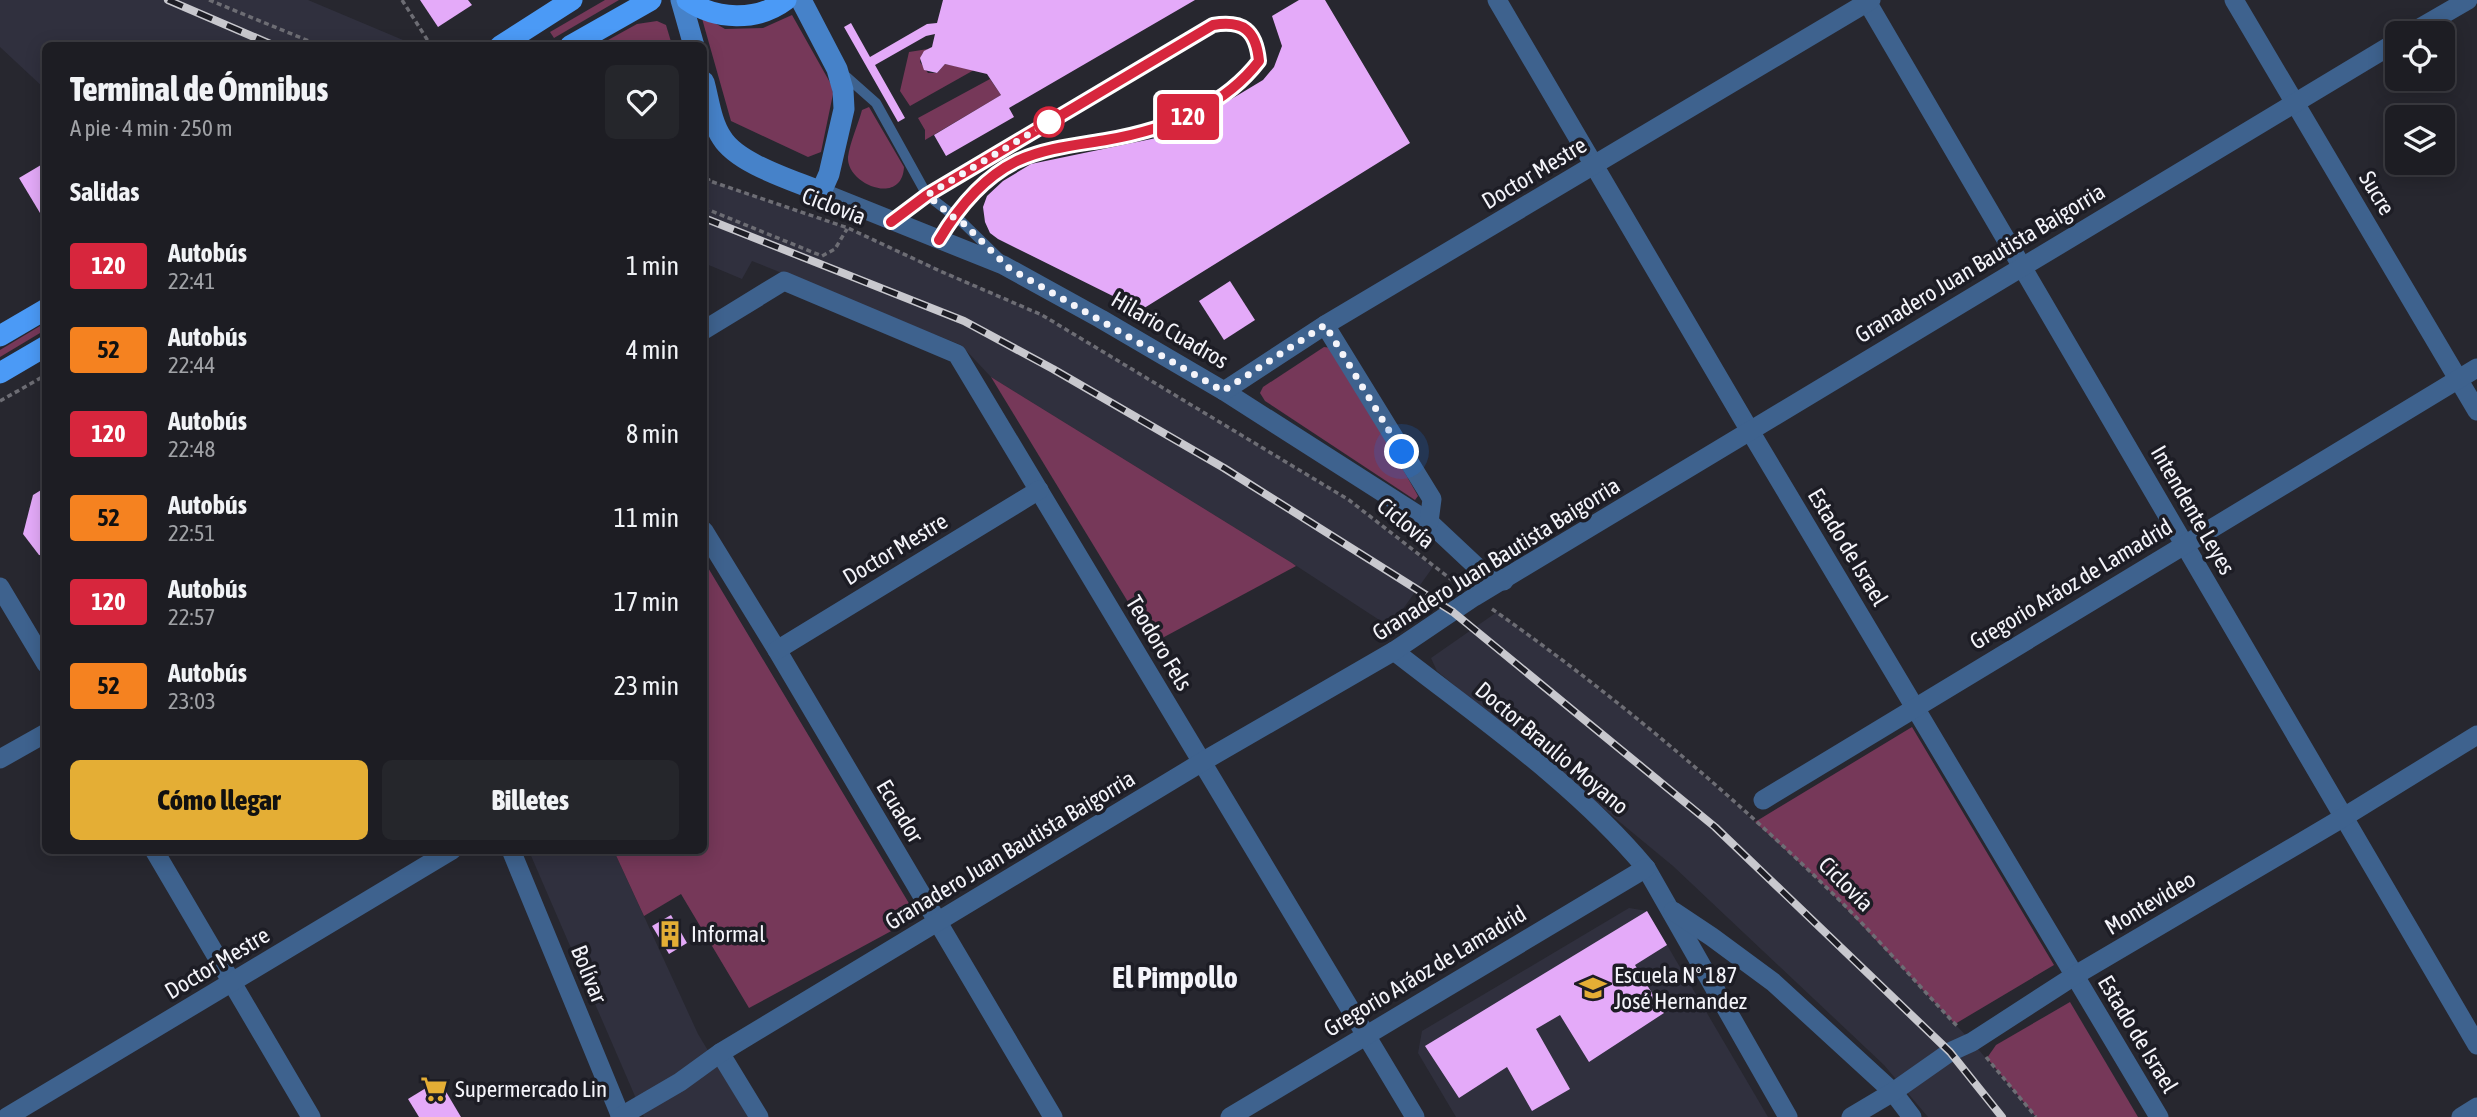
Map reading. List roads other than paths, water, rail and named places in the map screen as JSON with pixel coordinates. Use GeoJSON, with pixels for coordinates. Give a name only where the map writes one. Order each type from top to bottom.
{"type":"FeatureCollection","features":[{"type":"Feature","properties":{"kind":"main road"},"geometry":{"type":"LineString","coordinates":[[506,42],[572,0]]}},
{"type":"Feature","properties":{"kind":"main road"},"geometry":{"type":"LineString","coordinates":[[577,42],[651,0]]}},
{"type":"Feature","properties":{"kind":"main road"},"geometry":{"type":"LineString","coordinates":[[687,0],[713,12],[743,16],[762,12],[786,0]]}},
{"type":"Feature","properties":{"kind":"main road"},"geometry":{"type":"LineString","coordinates":[[0,337],[42,311]]}},
{"type":"Feature","properties":{"kind":"main road"},"geometry":{"type":"LineString","coordinates":[[0,373],[42,348]]}},
{"type":"Feature","properties":{"kind":"street"},"geometry":{"type":"LineString","coordinates":[[681,0],[693,42]]}},
{"type":"Feature","properties":{"kind":"street"},"geometry":{"type":"LineString","coordinates":[[801,0],[837,69],[843,90],[844,109],[829,174],[821,191]]}},
{"type":"Feature","properties":{"kind":"street","name":"Estado de Israel"},"geometry":{"type":"LineString","coordinates":[[1497,0],[2159,1117]]}},
{"type":"Feature","properties":{"kind":"street","name":"Sucre"},"geometry":{"type":"LineString","coordinates":[[2234,0],[2477,411]]}},
{"type":"Feature","properties":{"kind":"street"},"geometry":{"type":"LineString","coordinates":[[2432,21],[2468,0]]}},
{"type":"Feature","properties":{"kind":"street","name":"Doctor Mestre"},"geometry":{"type":"LineString","coordinates":[[1223,391],[1325,325],[1868,1]]}},
{"type":"Feature","properties":{"kind":"street","name":"Intendente Leyes"},"geometry":{"type":"LineString","coordinates":[[1868,1],[2477,1045]]}},
{"type":"Feature","properties":{"kind":"street","name":"Granadero Juan Bautista Baigorria"},"geometry":{"type":"LineString","coordinates":[[621,1117],[680,1082],[720,1053],[1202,762],[1394,651],[1474,597],[2385,49]]}},
{"type":"Feature","properties":{"kind":"street","name":"Hilario Cuadros"},"geometry":{"type":"LineString","coordinates":[[707,93],[717,129],[730,148],[747,160],[856,208],[1009,268],[1223,391],[1429,522],[1477,567],[1504,580]]}},
{"type":"Feature","properties":{"kind":"street","name":"Teodoro Fels"},"geometry":{"type":"LineString","coordinates":[[707,328],[784,281],[957,354],[1415,1117]]}},
{"type":"Feature","properties":{"kind":"street"},"geometry":{"type":"LineString","coordinates":[[1325,325],[1432,499],[1429,522]]}},
{"type":"Feature","properties":{"kind":"street","name":"Gregorio Aráoz de Lamadrid"},"geometry":{"type":"LineString","coordinates":[[1763,800],[2477,368]]}},
{"type":"Feature","properties":{"kind":"street","name":"Doctor Mestre"},"geometry":{"type":"LineString","coordinates":[[777,650],[1039,490]]}},
{"type":"Feature","properties":{"kind":"street","name":"Ecuador"},"geometry":{"type":"LineString","coordinates":[[707,535],[1053,1117]]}},
{"type":"Feature","properties":{"kind":"street"},"geometry":{"type":"LineString","coordinates":[[0,587],[42,657]]}},
{"type":"Feature","properties":{"kind":"street","name":"Doctor Braulio Moyano"},"geometry":{"type":"LineString","coordinates":[[1394,651],[1559,780],[1619,836],[1646,868],[1788,1117]]}},
{"type":"Feature","properties":{"kind":"street"},"geometry":{"type":"LineString","coordinates":[[0,759],[42,735]]}},
{"type":"Feature","properties":{"kind":"street","name":"Montevideo"},"geometry":{"type":"LineString","coordinates":[[1850,1117],[2074,976],[2344,817],[2477,735]]}},
{"type":"Feature","properties":{"kind":"street"},"geometry":{"type":"LineString","coordinates":[[156,854],[230,984],[311,1117]]}},
{"type":"Feature","properties":{"kind":"street","name":"Doctor Mestre"},"geometry":{"type":"LineString","coordinates":[[7,1117],[445,854]]}},
{"type":"Feature","properties":{"kind":"street","name":"Bolívar"},"geometry":{"type":"LineString","coordinates":[[513,854],[621,1117]]}},
{"type":"Feature","properties":{"kind":"street","name":"Gregorio Aráoz de Lamadrid"},"geometry":{"type":"LineString","coordinates":[[1230,1117],[1646,868]]}},
{"type":"Feature","properties":{"kind":"street"},"geometry":{"type":"LineString","coordinates":[[1668,908],[1773,982],[1893,1092],[1913,1117]]}},
{"type":"Feature","properties":{"kind":"street"},"geometry":{"type":"LineString","coordinates":[[720,1053],[759,1117]]}},
{"type":"Feature","properties":{"kind":"street"},"geometry":{"type":"LineString","coordinates":[[2461,1117],[2477,1107]]}},
{"type":"Feature","properties":{"kind":"lane"},"geometry":{"type":"LineString","coordinates":[[891,222],[927,195],[1213,25],[1230,22],[1246,28],[1258,44],[1259,61],[1247,78],[1181,121],[1120,138],[1046,150],[1016,161],[973,193],[953,217],[939,240]]}},
{"type":"Feature","properties":{"kind":"lane"},"geometry":{"type":"LineString","coordinates":[[837,69],[876,103],[927,195],[962,222],[1009,268]]}},
{"type":"Feature","properties":{"kind":"railway"},"geometry":{"type":"LineString","coordinates":[[168,0],[266,42]]}},
{"type":"Feature","properties":{"kind":"railway"},"geometry":{"type":"LineString","coordinates":[[707,219],[964,321],[1224,468],[1453,612],[1715,827],[1950,1052],[2002,1117]]}},
{"type":"Feature","properties":{"kind":"place","name":"Informal"},"geometry":{"type":"Point","coordinates":[670,934]}},
{"type":"Feature","properties":{"kind":"place","name":"Escuela N° 187 José Hernandez"},"geometry":{"type":"Point","coordinates":[1593,988]}},
{"type":"Feature","properties":{"kind":"place","name":"Supermercado Lin"},"geometry":{"type":"Point","coordinates":[434,1089]}},
{"type":"Feature","properties":{"kind":"district","name":"El Pimpollo"},"geometry":{"type":"Point","coordinates":[1175,978]}}]}
